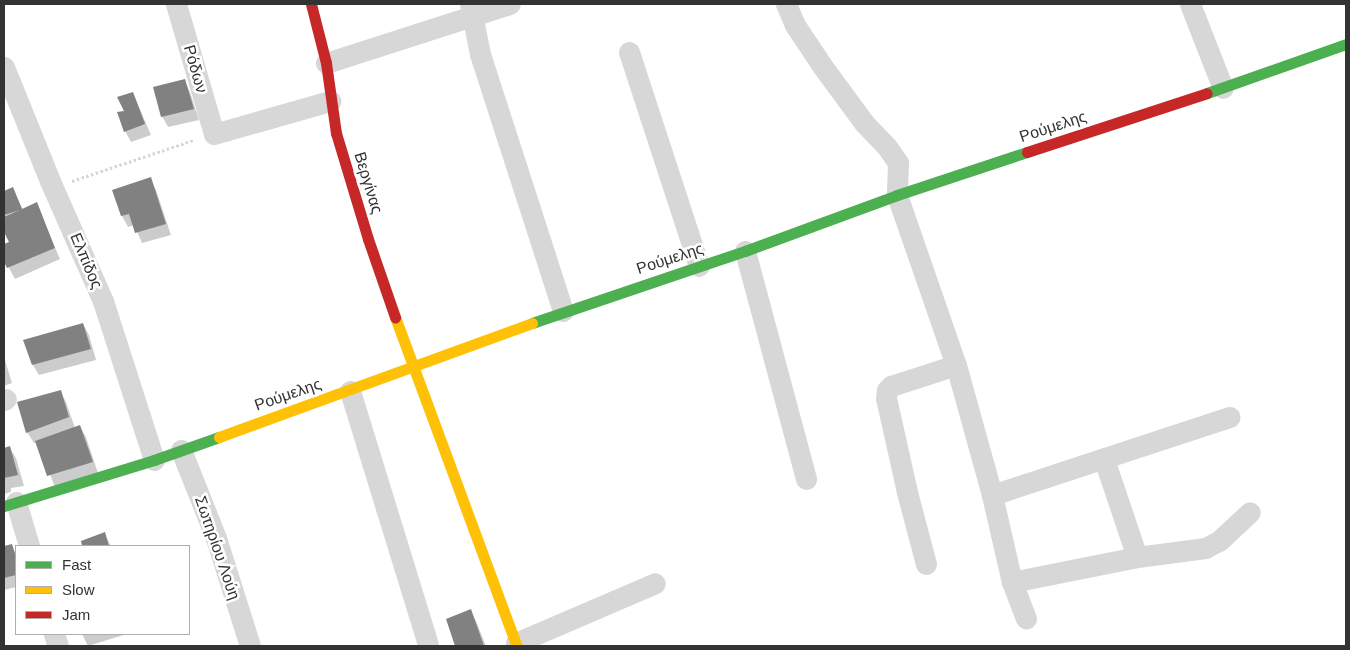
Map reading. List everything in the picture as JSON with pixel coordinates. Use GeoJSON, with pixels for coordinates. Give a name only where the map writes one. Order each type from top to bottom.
{"type":"FeatureCollection","features":[{"type":"Feature","properties":{"kind":"street","name":"Ρόδων"},"geometry":{"type":"LineString","coordinates":[[176,4],[214,134]]}},
{"type":"Feature","properties":{"kind":"street","name":"Βεργίνας"},"geometry":{"type":"LineString","coordinates":[[311,4],[326,63],[336,133],[368,239],[400,334],[415,366],[517,645]]}},
{"type":"Feature","properties":{"kind":"street"},"geometry":{"type":"LineString","coordinates":[[326,63],[471,10],[510,4]]}},
{"type":"Feature","properties":{"kind":"street"},"geometry":{"type":"LineString","coordinates":[[786,4],[795,25],[823,67],[865,124],[888,147],[898,163],[897,195],[956,365],[992,496],[1012,582],[1026,618]]}},
{"type":"Feature","properties":{"kind":"street"},"geometry":{"type":"LineString","coordinates":[[1190,4],[1223,88]]}},
{"type":"Feature","properties":{"kind":"street"},"geometry":{"type":"LineString","coordinates":[[471,10],[480,54],[563,311]]}},
{"type":"Feature","properties":{"kind":"street","name":"Ρούμελης"},"geometry":{"type":"LineString","coordinates":[[10,504],[154,460],[350,391],[563,311],[745,251],[897,195],[1223,88],[1346,44]]}},
{"type":"Feature","properties":{"kind":"street"},"geometry":{"type":"LineString","coordinates":[[630,52],[699,266]]}},
{"type":"Feature","properties":{"kind":"street","name":"Ελπίδος"},"geometry":{"type":"LineString","coordinates":[[4,67],[53,188],[103,301],[154,460]]}},
{"type":"Feature","properties":{"kind":"street"},"geometry":{"type":"LineString","coordinates":[[214,134],[330,101]]}},
{"type":"Feature","properties":{"kind":"street"},"geometry":{"type":"LineString","coordinates":[[745,251],[806,479]]}},
{"type":"Feature","properties":{"kind":"street"},"geometry":{"type":"LineString","coordinates":[[926,564],[907,492],[886,398],[887,390],[891,386],[956,365]]}},
{"type":"Feature","properties":{"kind":"street"},"geometry":{"type":"LineString","coordinates":[[350,391],[428,644]]}},
{"type":"Feature","properties":{"kind":"street"},"geometry":{"type":"LineString","coordinates":[[992,496],[1229,417]]}},
{"type":"Feature","properties":{"kind":"street","name":"Σωτηρίου Λούη"},"geometry":{"type":"LineString","coordinates":[[181,450],[216,538],[250,646]]}},
{"type":"Feature","properties":{"kind":"street"},"geometry":{"type":"LineString","coordinates":[[1104,459],[1136,557]]}},
{"type":"Feature","properties":{"kind":"street"},"geometry":{"type":"LineString","coordinates":[[10,504],[29,545]]}},
{"type":"Feature","properties":{"kind":"street"},"geometry":{"type":"LineString","coordinates":[[1012,582],[1136,557],[1205,548],[1219,541],[1250,512]]}},
{"type":"Feature","properties":{"kind":"street"},"geometry":{"type":"LineString","coordinates":[[517,645],[655,583]]}},
{"type":"Feature","properties":{"kind":"path"},"geometry":{"type":"LineString","coordinates":[[53,188],[214,134]]}},
{"type":"Feature","properties":{"kind":"building"},"geometry":{"type":"Polygon","coordinates":[[[185,79],[194,109],[161,117],[153,87],[185,79]]]}},
{"type":"Feature","properties":{"kind":"building"},"geometry":{"type":"Polygon","coordinates":[[[133,92],[145,124],[124,132],[117,112],[124,111],[117,97],[133,92]]]}},
{"type":"Feature","properties":{"kind":"building"},"geometry":{"type":"Polygon","coordinates":[[[151,177],[166,224],[135,233],[129,214],[121,216],[112,190],[151,177]]]}},
{"type":"Feature","properties":{"kind":"building"},"geometry":{"type":"Polygon","coordinates":[[[13,187],[22,209],[37,202],[55,248],[7,268],[4,262],[4,244],[9,242],[4,232],[4,217],[20,210],[4,215],[4,191],[13,187]]]}},
{"type":"Feature","properties":{"kind":"building"},"geometry":{"type":"Polygon","coordinates":[[[83,323],[91,349],[32,365],[23,340],[83,323]]]}},
{"type":"Feature","properties":{"kind":"building"},"geometry":{"type":"Polygon","coordinates":[[[61,390],[69,417],[26,433],[17,402],[61,390]]]}},
{"type":"Feature","properties":{"kind":"building"},"geometry":{"type":"Polygon","coordinates":[[[80,425],[93,462],[47,476],[35,441],[80,425]]]}},
{"type":"Feature","properties":{"kind":"building"},"geometry":{"type":"Polygon","coordinates":[[[10,446],[18,475],[4,478],[4,448],[10,446]]]}},
{"type":"Feature","properties":{"kind":"building"},"geometry":{"type":"Polygon","coordinates":[[[105,532],[109,545],[82,545],[81,541],[105,532]]]}},
{"type":"Feature","properties":{"kind":"building"},"geometry":{"type":"Polygon","coordinates":[[[12,544],[15,554],[15,575],[4,578],[4,546],[12,544]]]}},
{"type":"Feature","properties":{"kind":"building"},"geometry":{"type":"Polygon","coordinates":[[[471,609],[484,646],[455,646],[446,619],[471,609]]]}},
{"type":"Feature","properties":{"kind":"traffic: fast"},"geometry":{"type":"LineString","coordinates":[[1207,93],[1346,44]]}},
{"type":"Feature","properties":{"kind":"traffic: fast"},"geometry":{"type":"LineString","coordinates":[[532,323],[745,251],[897,195],[1027,152]]}},
{"type":"Feature","properties":{"kind":"traffic: fast"},"geometry":{"type":"LineString","coordinates":[[4,506],[154,460],[219,437]]}},
{"type":"Feature","properties":{"kind":"traffic: slow"},"geometry":{"type":"LineString","coordinates":[[395,317],[517,646]]}},
{"type":"Feature","properties":{"kind":"traffic: slow"},"geometry":{"type":"LineString","coordinates":[[219,437],[532,323]]}},
{"type":"Feature","properties":{"kind":"traffic: jam"},"geometry":{"type":"LineString","coordinates":[[311,4],[326,63],[336,133],[368,239],[395,317]]}},
{"type":"Feature","properties":{"kind":"traffic: jam"},"geometry":{"type":"LineString","coordinates":[[1027,152],[1207,93]]}}]}
